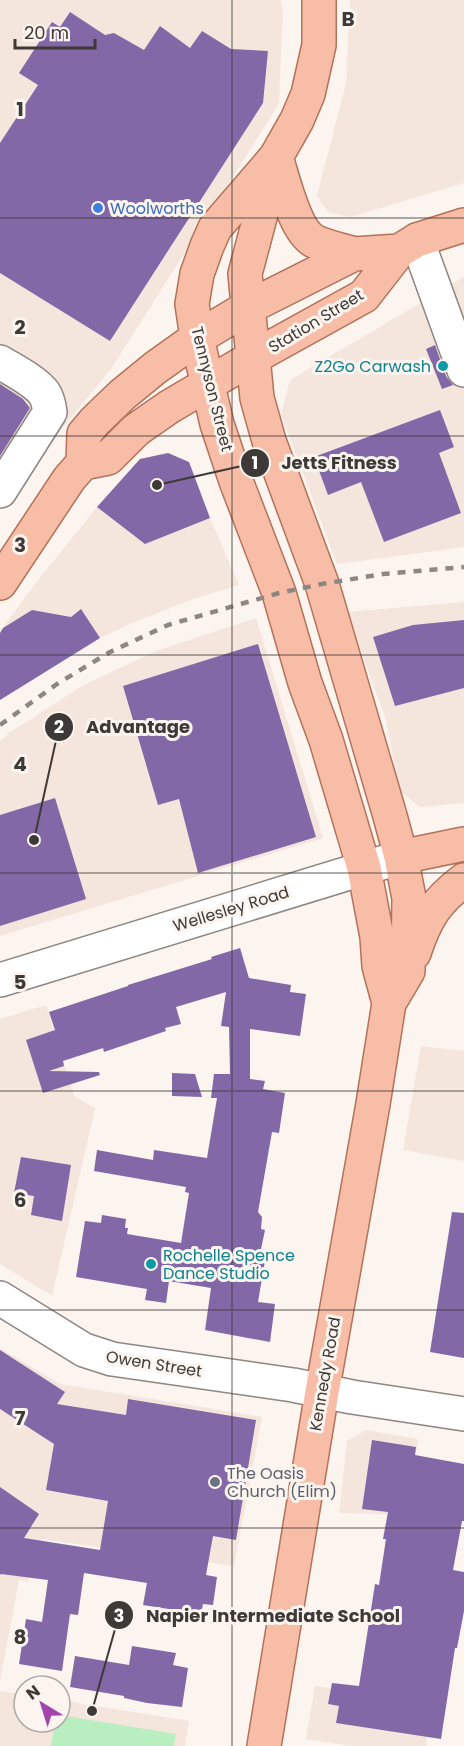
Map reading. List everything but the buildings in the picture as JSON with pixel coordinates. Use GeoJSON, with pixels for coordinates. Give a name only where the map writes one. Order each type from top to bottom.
{"type":"FeatureCollection","features":[{"type":"Feature","properties":{"kind":"main road","name":"Tennyson Street"},"geometry":{"type":"LineString","coordinates":[[319,0],[319,45],[308,94],[297,120],[276,156],[215,228],[197,274],[192,304],[197,338],[217,424],[279,593],[364,868]]}},
{"type":"Feature","properties":{"kind":"main road","name":"Tennyson Street"},"geometry":{"type":"LineString","coordinates":[[276,156],[245,274],[257,398],[269,441],[322,584],[401,856]]}},
{"type":"Feature","properties":{"kind":"main road"},"geometry":{"type":"LineString","coordinates":[[276,156],[303,231],[314,240],[354,254]]}},
{"type":"Feature","properties":{"kind":"main road"},"geometry":{"type":"LineString","coordinates":[[0,583],[69,479],[83,463],[84,434],[139,381],[197,338],[247,308],[354,254],[408,245],[464,225]]}},
{"type":"Feature","properties":{"kind":"main road","name":"Station Street"},"geometry":{"type":"LineString","coordinates":[[83,463],[108,458],[136,430],[207,384],[364,296],[408,245]]}},
{"type":"Feature","properties":{"kind":"main road"},"geometry":{"type":"LineString","coordinates":[[326,740],[364,728]]}},
{"type":"Feature","properties":{"kind":"main road","name":"Wellesley Road"},"geometry":{"type":"LineString","coordinates":[[401,856],[464,844]]}},
{"type":"Feature","properties":{"kind":"main road","name":"Kennedy Road"},"geometry":{"type":"LineString","coordinates":[[264,1746],[321,1392],[389,1003],[408,971],[409,897],[401,856]]}},
{"type":"Feature","properties":{"kind":"main road","name":"Kennedy Road"},"geometry":{"type":"LineString","coordinates":[[364,868],[377,937],[378,966],[389,1003]]}},
{"type":"Feature","properties":{"kind":"main road"},"geometry":{"type":"LineString","coordinates":[[408,971],[423,927],[437,905],[464,880]]}},
{"type":"Feature","properties":{"kind":"street"},"geometry":{"type":"LineString","coordinates":[[408,245],[464,370]]}},
{"type":"Feature","properties":{"kind":"street"},"geometry":{"type":"LineString","coordinates":[[0,362],[38,387],[48,402],[50,412],[0,491]]}},
{"type":"Feature","properties":{"kind":"street","name":"Wellesley Road"},"geometry":{"type":"LineString","coordinates":[[0,980],[401,856]]}},
{"type":"Feature","properties":{"kind":"street","name":"Owen Street"},"geometry":{"type":"LineString","coordinates":[[0,1298],[84,1350],[112,1359],[293,1385],[321,1392],[464,1414]]}},
{"type":"Feature","properties":{"kind":"shaded area","name":"Woolworths"},"geometry":{"type":"Polygon","coordinates":[[[0,0],[280,0],[283,8],[279,104],[111,369],[0,504],[0,0]]]}},
{"type":"Feature","properties":{"kind":"shaded area"},"geometry":{"type":"Polygon","coordinates":[[[350,0],[464,0],[464,183],[350,217],[328,212],[317,196],[346,83],[350,0]]]}},
{"type":"Feature","properties":{"kind":"shaded area"},"geometry":{"type":"Polygon","coordinates":[[[464,277],[464,547],[337,564],[281,414],[290,380],[464,277]]]}},
{"type":"Feature","properties":{"kind":"shaded area"},"geometry":{"type":"Polygon","coordinates":[[[168,453],[189,462],[239,585],[193,599],[100,638],[0,700],[0,633],[3,628],[97,507],[140,459],[168,453]]]}},
{"type":"Feature","properties":{"kind":"shaded area"},"geometry":{"type":"Polygon","coordinates":[[[464,602],[464,803],[420,807],[399,790],[386,720],[347,612],[464,602]]]}},
{"type":"Feature","properties":{"kind":"shaded area"},"geometry":{"type":"Polygon","coordinates":[[[256,618],[323,838],[0,936],[0,741],[82,686],[156,651],[256,618]]]}},
{"type":"Feature","properties":{"kind":"shaded area"},"geometry":{"type":"Polygon","coordinates":[[[46,1005],[74,1096],[95,1108],[52,1296],[0,1264],[0,1019],[46,1005]]]}},
{"type":"Feature","properties":{"kind":"shaded area"},"geometry":{"type":"Polygon","coordinates":[[[421,1046],[464,1051],[464,1161],[403,1150],[421,1046]]]}},
{"type":"Feature","properties":{"kind":"shaded area"},"geometry":{"type":"Polygon","coordinates":[[[0,1348],[60,1384],[262,1417],[234,1566],[41,1539],[34,1545],[28,1582],[19,1580],[0,1681],[0,1348]]]}},
{"type":"Feature","properties":{"kind":"shaded area"},"geometry":{"type":"Polygon","coordinates":[[[366,1430],[418,1439],[406,1515],[339,1513],[347,1441],[366,1430]]]}},
{"type":"Feature","properties":{"kind":"shaded area"},"geometry":{"type":"Polygon","coordinates":[[[315,1686],[432,1705],[426,1746],[351,1746],[306,1739],[315,1686]]]}},
{"type":"Feature","properties":{"kind":"shaded area"},"geometry":{"type":"Polygon","coordinates":[[[0,1691],[12,1693],[12,1734],[72,1734],[72,1702],[189,1721],[185,1746],[0,1746],[0,1691]]]}},
{"type":"Feature","properties":{"kind":"green space"},"geometry":{"type":"Polygon","coordinates":[[[72,1717],[176,1734],[174,1746],[51,1746],[53,1734],[72,1734],[72,1717]]]}},
{"type":"Feature","properties":{"kind":"railway"},"geometry":{"type":"LineString","coordinates":[[0,725],[57,684],[110,652],[168,625],[279,593],[322,584],[383,574],[464,567]]}},
{"type":"Feature","properties":{"kind":"place","name":"Woolworths"},"geometry":{"type":"Point","coordinates":[98,208]}},
{"type":"Feature","properties":{"kind":"place","name":"Z2Go Carwash"},"geometry":{"type":"Point","coordinates":[443,366]}},
{"type":"Feature","properties":{"kind":"place","name":"Jetts Fitness"},"geometry":{"type":"Point","coordinates":[157,485]}},
{"type":"Feature","properties":{"kind":"place","name":"Advantage"},"geometry":{"type":"Point","coordinates":[34,840]}},
{"type":"Feature","properties":{"kind":"place","name":"Rochelle Spence Dance Studio"},"geometry":{"type":"Point","coordinates":[151,1264]}},
{"type":"Feature","properties":{"kind":"place","name":"The Oasis Church (Elim)"},"geometry":{"type":"Point","coordinates":[215,1482]}},
{"type":"Feature","properties":{"kind":"place","name":"Napier Intermediate School"},"geometry":{"type":"Point","coordinates":[92,1711]}}]}
